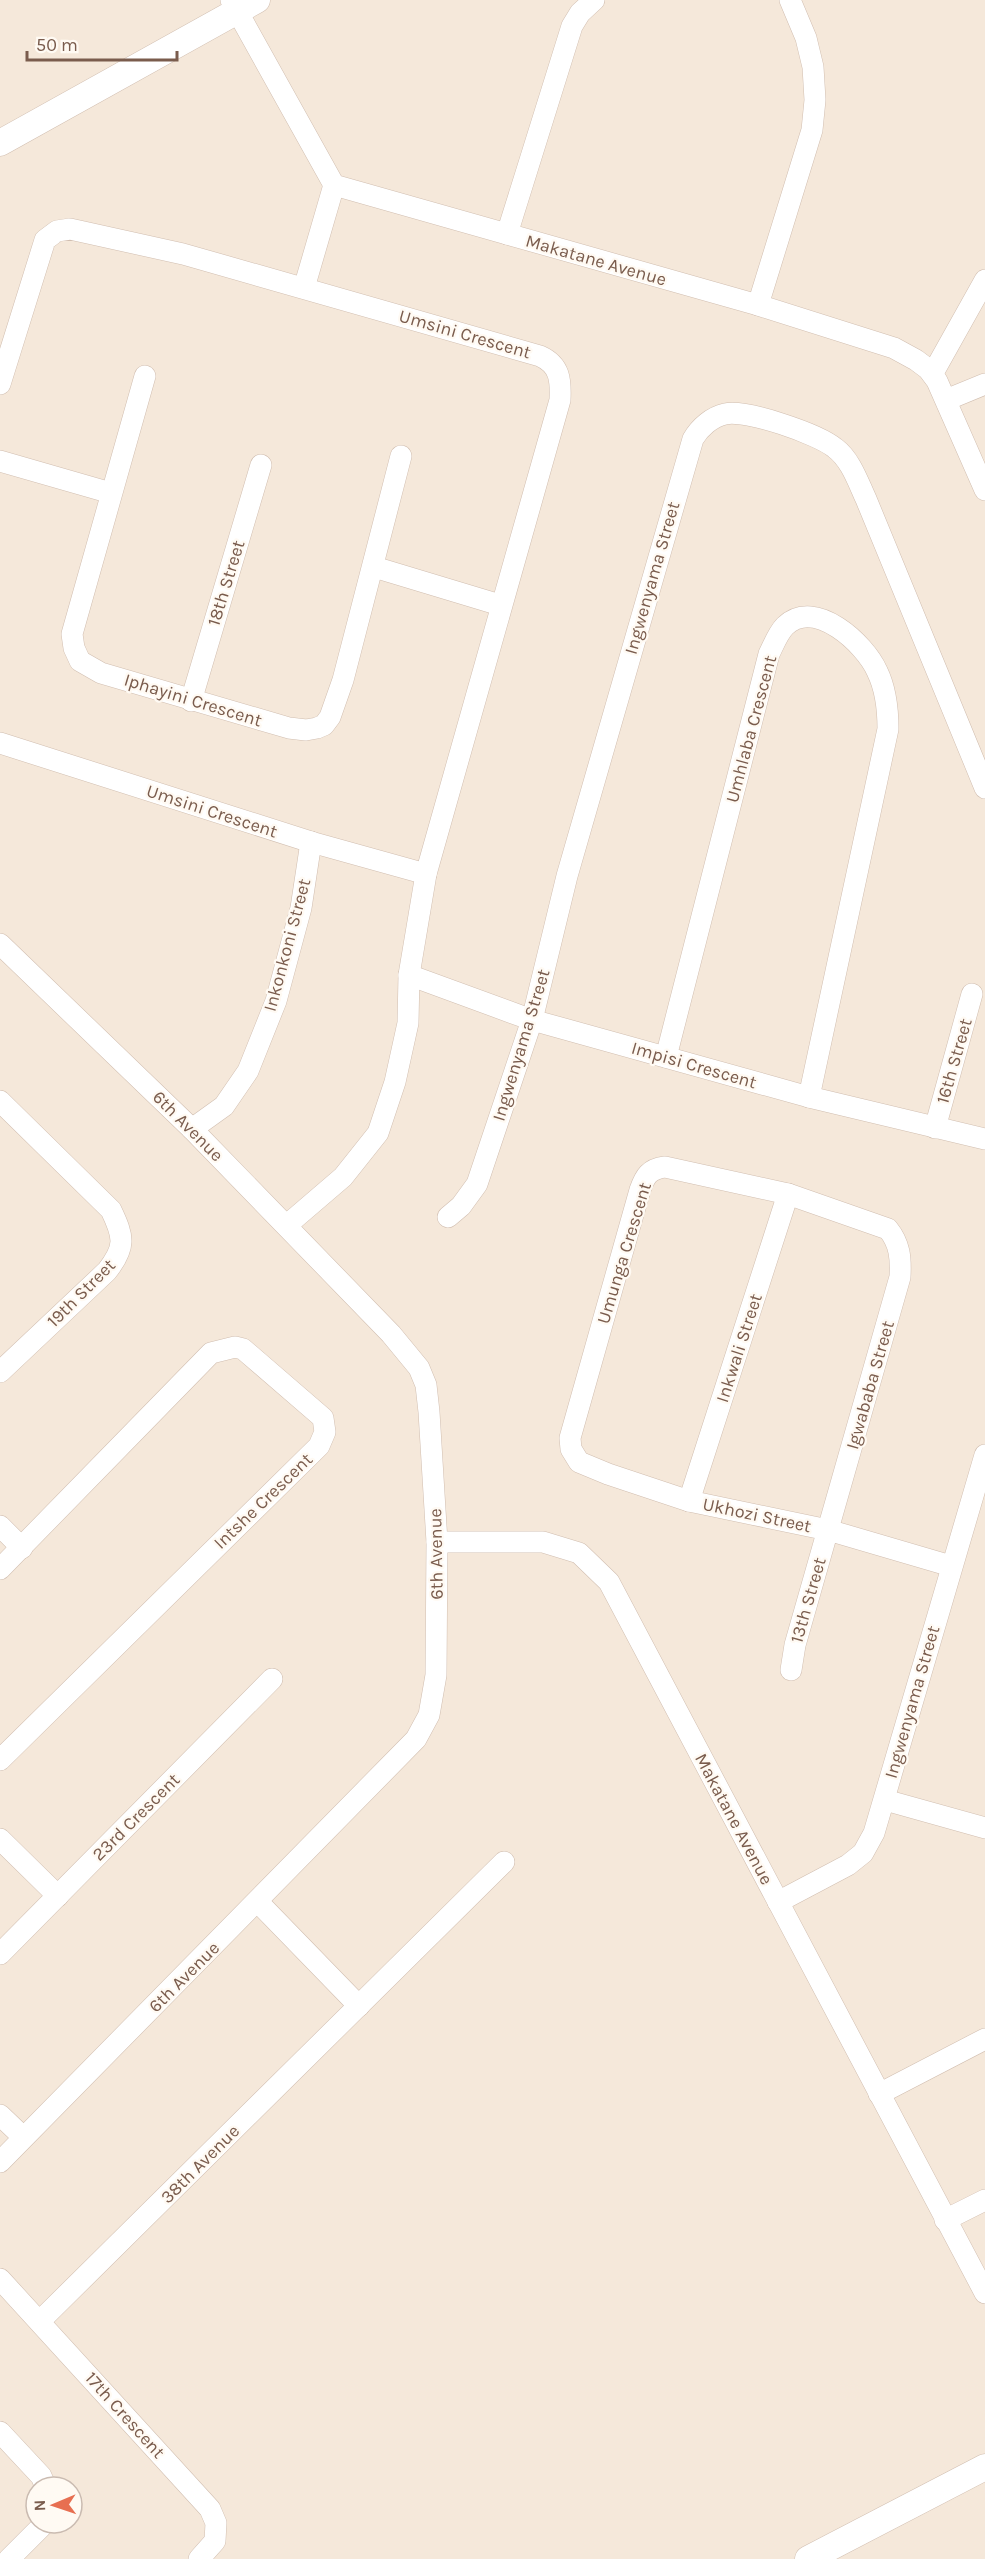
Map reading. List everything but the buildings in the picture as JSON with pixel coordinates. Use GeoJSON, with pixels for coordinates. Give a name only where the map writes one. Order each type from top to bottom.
{"type":"FeatureCollection","features":[{"type":"Feature","properties":{"kind":"street"},"geometry":{"type":"LineString","coordinates":[[507,234],[573,26],[580,13],[594,0]]}},
{"type":"Feature","properties":{"kind":"street"},"geometry":{"type":"LineString","coordinates":[[758,305],[812,130],[815,100],[813,67],[790,0]]}},
{"type":"Feature","properties":{"kind":"street"},"geometry":{"type":"LineString","coordinates":[[0,143],[241,3],[334,185],[304,288]]}},
{"type":"Feature","properties":{"kind":"street","name":"Makatane Avenue"},"geometry":{"type":"LineString","coordinates":[[334,185],[758,305],[894,348],[916,360],[933,374],[985,490]]}},
{"type":"Feature","properties":{"kind":"street","name":"Umsini Crescent"},"geometry":{"type":"LineString","coordinates":[[0,383],[39,253],[45,240],[57,231],[70,229],[183,254],[304,288],[540,356],[556,368],[561,385],[560,400],[500,605],[426,874],[409,975],[408,1023],[395,1082],[378,1133],[343,1177],[287,1225]]}},
{"type":"Feature","properties":{"kind":"street"},"geometry":{"type":"LineString","coordinates":[[933,374],[985,280]]}},
{"type":"Feature","properties":{"kind":"street","name":"Iphayini Crescent"},"geometry":{"type":"LineString","coordinates":[[145,376],[72,634],[76,656],[80,661],[101,673],[289,728],[306,730],[324,725],[330,717],[343,680],[401,456]]}},
{"type":"Feature","properties":{"kind":"street"},"geometry":{"type":"LineString","coordinates":[[946,400],[985,384]]}},
{"type":"Feature","properties":{"kind":"street","name":"Ingwenyama Street"},"geometry":{"type":"LineString","coordinates":[[448,1217],[461,1206],[477,1184],[532,1020],[567,876],[693,439],[700,429],[715,418],[734,413],[784,425],[835,447],[846,459],[866,500],[985,788]]}},
{"type":"Feature","properties":{"kind":"street"},"geometry":{"type":"LineString","coordinates":[[0,461],[111,493]]}},
{"type":"Feature","properties":{"kind":"street","name":"18th Street"},"geometry":{"type":"LineString","coordinates":[[191,700],[261,465]]}},
{"type":"Feature","properties":{"kind":"street"},"geometry":{"type":"LineString","coordinates":[[374,567],[500,605]]}},
{"type":"Feature","properties":{"kind":"street","name":"Umhlaba Crescent"},"geometry":{"type":"LineString","coordinates":[[666,1057],[769,654],[778,635],[791,622],[807,618],[821,619],[837,625],[847,633],[876,669],[885,689],[888,729],[809,1097]]}},
{"type":"Feature","properties":{"kind":"street","name":"Umsini Crescent"},"geometry":{"type":"LineString","coordinates":[[0,743],[311,842],[426,874]]}},
{"type":"Feature","properties":{"kind":"street","name":"Inkonkoni Street"},"geometry":{"type":"LineString","coordinates":[[192,1129],[224,1106],[248,1071],[276,1001],[301,908],[311,842]]}},
{"type":"Feature","properties":{"kind":"street","name":"6th Avenue"},"geometry":{"type":"LineString","coordinates":[[0,944],[192,1129],[287,1225],[391,1334],[419,1368],[426,1385],[428,1403],[437,1542],[434,1697],[426,1721],[416,1739],[399,1759],[23,2137],[0,2163]]}},
{"type":"Feature","properties":{"kind":"street","name":"Impisi Crescent"},"geometry":{"type":"LineString","coordinates":[[409,975],[532,1020],[809,1097],[985,1139]]}},
{"type":"Feature","properties":{"kind":"street","name":"16th Street"},"geometry":{"type":"LineString","coordinates":[[935,1128],[972,994]]}},
{"type":"Feature","properties":{"kind":"street","name":"19th Street"},"geometry":{"type":"LineString","coordinates":[[0,1101],[111,1210],[119,1227],[122,1242],[118,1256],[107,1271],[0,1372]]}},
{"type":"Feature","properties":{"kind":"street","name":"Umunga Crescent"},"geometry":{"type":"LineString","coordinates":[[571,1449],[570,1438],[645,1176],[654,1168],[665,1167],[788,1194],[888,1229],[896,1239]]}},
{"type":"Feature","properties":{"kind":"street","name":"Inkwali Street"},"geometry":{"type":"LineString","coordinates":[[689,1501],[788,1194]]}},
{"type":"Feature","properties":{"kind":"street","name":"Igwababa Street"},"geometry":{"type":"LineString","coordinates":[[828,1530],[900,1277],[901,1255],[896,1239]]}},
{"type":"Feature","properties":{"kind":"street","name":"Intshe Crescent"},"geometry":{"type":"LineString","coordinates":[[0,1569],[211,1353],[235,1347],[243,1349],[322,1418],[325,1432],[320,1446],[0,1760]]}},
{"type":"Feature","properties":{"kind":"street","name":"Ukhozi Street"},"geometry":{"type":"LineString","coordinates":[[571,1449],[579,1462],[689,1501],[828,1530],[951,1566]]}},
{"type":"Feature","properties":{"kind":"street","name":"Ingwenyama Street"},"geometry":{"type":"LineString","coordinates":[[778,1902],[832,1875],[863,1853],[874,1833],[985,1455]]}},
{"type":"Feature","properties":{"kind":"street"},"geometry":{"type":"LineString","coordinates":[[0,1526],[22,1548]]}},
{"type":"Feature","properties":{"kind":"street","name":"13th Street"},"geometry":{"type":"LineString","coordinates":[[790,1670],[795,1644],[828,1530]]}},
{"type":"Feature","properties":{"kind":"street","name":"Makatane Avenue"},"geometry":{"type":"LineString","coordinates":[[437,1542],[543,1542],[579,1552],[609,1582],[985,2293]]}},
{"type":"Feature","properties":{"kind":"street","name":"23rd Crescent"},"geometry":{"type":"LineString","coordinates":[[0,1954],[272,1679]]}},
{"type":"Feature","properties":{"kind":"street"},"geometry":{"type":"LineString","coordinates":[[885,1800],[985,1828]]}},
{"type":"Feature","properties":{"kind":"street"},"geometry":{"type":"LineString","coordinates":[[0,1839],[58,1896]]}},
{"type":"Feature","properties":{"kind":"street","name":"38th Avenue"},"geometry":{"type":"LineString","coordinates":[[40,2321],[504,1862]]}},
{"type":"Feature","properties":{"kind":"street"},"geometry":{"type":"LineString","coordinates":[[258,1902],[359,2006]]}},
{"type":"Feature","properties":{"kind":"street"},"geometry":{"type":"LineString","coordinates":[[879,2094],[985,2039]]}},
{"type":"Feature","properties":{"kind":"street"},"geometry":{"type":"LineString","coordinates":[[0,2115],[23,2137]]}},
{"type":"Feature","properties":{"kind":"street"},"geometry":{"type":"LineString","coordinates":[[945,2220],[985,2200]]}},
{"type":"Feature","properties":{"kind":"street","name":"17th Crescent"},"geometry":{"type":"LineString","coordinates":[[0,2279],[210,2509],[216,2523],[215,2541],[199,2559]]}},
{"type":"Feature","properties":{"kind":"street"},"geometry":{"type":"LineString","coordinates":[[0,2432],[40,2475]]}},
{"type":"Feature","properties":{"kind":"street"},"geometry":{"type":"LineString","coordinates":[[808,2559],[985,2467]]}},
{"type":"Feature","properties":{"kind":"street"},"geometry":{"type":"LineString","coordinates":[[9,2559],[33,2535]]}},
{"type":"Feature","properties":{"kind":"shaded area"},"geometry":{"type":"Polygon","coordinates":[[[0,0],[985,0],[985,2559],[0,2559],[0,0]]]}}]}
